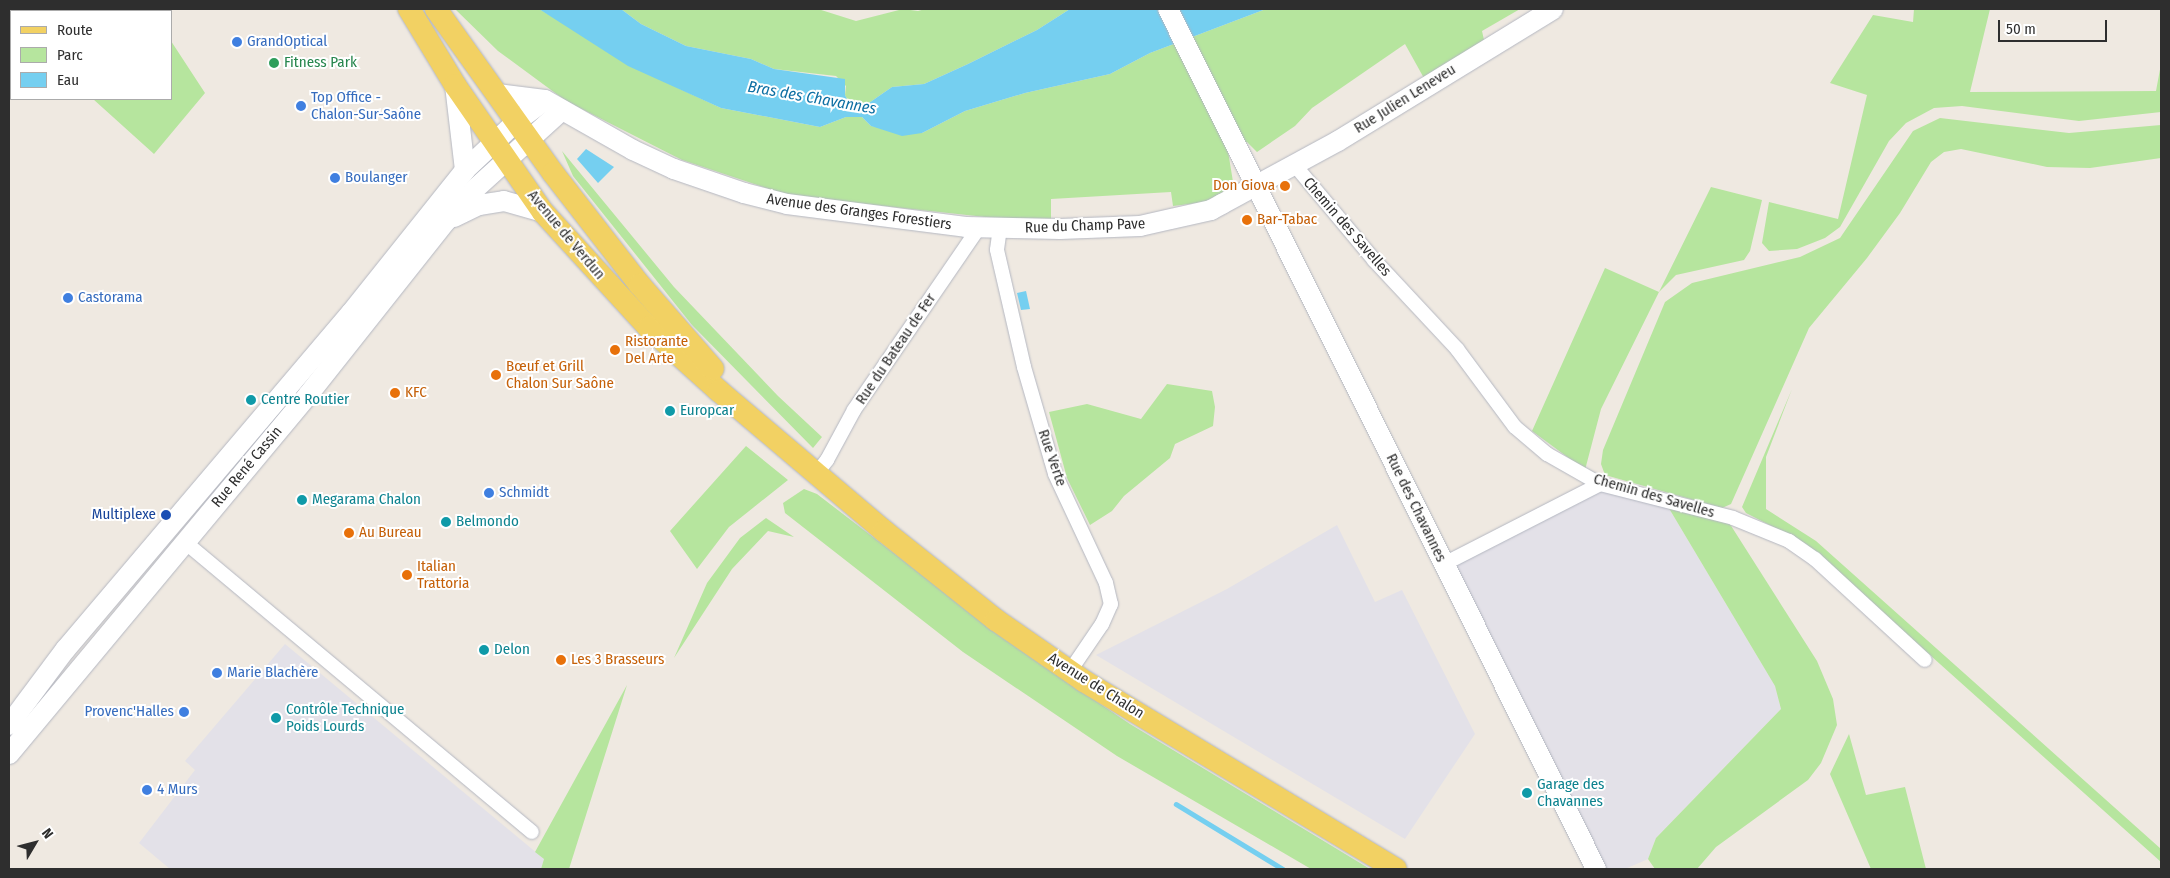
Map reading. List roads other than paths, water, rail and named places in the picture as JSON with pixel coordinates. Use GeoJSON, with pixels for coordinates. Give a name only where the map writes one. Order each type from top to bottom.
{"type":"FeatureCollection","features":[{"type":"Feature","properties":{"kind":"main road","name":"Avenue de Verdun"},"geometry":{"type":"LineString","coordinates":[[409,9],[455,85],[543,212],[649,328],[816,474]]}},
{"type":"Feature","properties":{"kind":"main road","name":"Avenue de Verdun"},"geometry":{"type":"LineString","coordinates":[[436,9],[523,131],[640,285],[763,426]]}},
{"type":"Feature","properties":{"kind":"main road","name":"Rue des Chavannes"},"geometry":{"type":"LineString","coordinates":[[1168,9],[1596,869]]}},
{"type":"Feature","properties":{"kind":"main road","name":"Rue Julien Leneveu"},"geometry":{"type":"LineString","coordinates":[[1256,186],[1293,163],[1338,141],[1553,9]]}},
{"type":"Feature","properties":{"kind":"main road"},"geometry":{"type":"LineString","coordinates":[[455,85],[466,170]]}},
{"type":"Feature","properties":{"kind":"main road"},"geometry":{"type":"LineString","coordinates":[[497,94],[554,105]]}},
{"type":"Feature","properties":{"kind":"main road"},"geometry":{"type":"LineString","coordinates":[[523,131],[554,105]]}},
{"type":"Feature","properties":{"kind":"main road","name":"Avenue des Granges Forestiers"},"geometry":{"type":"LineString","coordinates":[[554,105],[658,161],[744,193],[787,204],[973,227]]}},
{"type":"Feature","properties":{"kind":"main road","name":"Rue René Cassin"},"geometry":{"type":"LineString","coordinates":[[9,725],[65,650],[351,313],[466,170],[494,142],[523,131]]}},
{"type":"Feature","properties":{"kind":"main road","name":"Rue René Cassin"},"geometry":{"type":"LineString","coordinates":[[9,754],[308,395],[446,221],[506,160],[523,131]]}},
{"type":"Feature","properties":{"kind":"main road","name":"Rue du Champ Pave"},"geometry":{"type":"LineString","coordinates":[[973,227],[1140,226],[1211,210],[1256,186]]}},
{"type":"Feature","properties":{"kind":"main road"},"geometry":{"type":"LineString","coordinates":[[446,221],[479,206],[504,200],[543,212]]}},
{"type":"Feature","properties":{"kind":"main road"},"geometry":{"type":"LineString","coordinates":[[308,395],[351,313]]}},
{"type":"Feature","properties":{"kind":"main road","name":"Avenue de Chalon"},"geometry":{"type":"LineString","coordinates":[[816,474],[996,620],[1070,671],[1396,869]]}},
{"type":"Feature","properties":{"kind":"main road"},"geometry":{"type":"LineString","coordinates":[[185,542],[211,478]]}},
{"type":"Feature","properties":{"kind":"street","name":"Chemin des Savelles"},"geometry":{"type":"LineString","coordinates":[[1293,163],[1374,260],[1457,348],[1515,427],[1547,454],[1600,484],[1741,520],[1789,541],[1815,559],[1925,660]]}},
{"type":"Feature","properties":{"kind":"street","name":"Rue du Bateau de Fer"},"geometry":{"type":"LineString","coordinates":[[816,474],[827,460],[854,410],[973,227]]}},
{"type":"Feature","properties":{"kind":"street","name":"Rue Verte"},"geometry":{"type":"LineString","coordinates":[[1000,228],[996,250],[1024,367],[1054,474],[1106,583],[1111,604],[1102,624],[1070,671]]}},
{"type":"Feature","properties":{"kind":"street"},"geometry":{"type":"LineString","coordinates":[[1444,564],[1600,484]]}},
{"type":"Feature","properties":{"kind":"street"},"geometry":{"type":"LineString","coordinates":[[185,542],[532,832]]}},
{"type":"Feature","properties":{"kind":"water","name":"Bras des Chavannes"},"geometry":{"type":"Polygon","coordinates":[[[539,9],[621,9],[641,24],[686,46],[751,59],[774,69],[845,79],[845,95],[849,103],[866,105],[892,87],[924,84],[968,64],[1037,30],[1070,9],[1266,9],[1150,53],[1110,74],[1025,93],[965,111],[922,133],[902,136],[871,126],[862,117],[846,117],[820,127],[721,108],[628,66],[539,9]]]}},
{"type":"Feature","properties":{"kind":"water"},"geometry":{"type":"Polygon","coordinates":[[[586,149],[614,167],[598,183],[577,159],[586,149]]]}},
{"type":"Feature","properties":{"kind":"water"},"geometry":{"type":"Polygon","coordinates":[[[1026,291],[1030,309],[1021,310],[1017,293],[1026,291]]]}},
{"type":"Feature","properties":{"kind":"waterway"},"geometry":{"type":"LineString","coordinates":[[1176,804],[1283,869]]}},
{"type":"Feature","properties":{"kind":"place","name":"GrandOptical"},"geometry":{"type":"Point","coordinates":[237,42]}},
{"type":"Feature","properties":{"kind":"place","name":"Fitness Park"},"geometry":{"type":"Point","coordinates":[274,63]}},
{"type":"Feature","properties":{"kind":"place","name":"Top Office - Chalon-Sur-Saône"},"geometry":{"type":"Point","coordinates":[301,106]}},
{"type":"Feature","properties":{"kind":"place","name":"Boulanger"},"geometry":{"type":"Point","coordinates":[335,178]}},
{"type":"Feature","properties":{"kind":"place","name":"Don Giova"},"geometry":{"type":"Point","coordinates":[1285,186]}},
{"type":"Feature","properties":{"kind":"place","name":"Bar-Tabac"},"geometry":{"type":"Point","coordinates":[1247,220]}},
{"type":"Feature","properties":{"kind":"place","name":"Castorama"},"geometry":{"type":"Point","coordinates":[68,298]}},
{"type":"Feature","properties":{"kind":"place","name":"Ristorante Del Arte"},"geometry":{"type":"Point","coordinates":[615,350]}},
{"type":"Feature","properties":{"kind":"place","name":"Bœuf et Grill Chalon Sur Saône"},"geometry":{"type":"Point","coordinates":[496,375]}},
{"type":"Feature","properties":{"kind":"place","name":"KFC"},"geometry":{"type":"Point","coordinates":[395,393]}},
{"type":"Feature","properties":{"kind":"place","name":"Centre Routier"},"geometry":{"type":"Point","coordinates":[251,400]}},
{"type":"Feature","properties":{"kind":"place","name":"Europcar"},"geometry":{"type":"Point","coordinates":[670,411]}},
{"type":"Feature","properties":{"kind":"place","name":"Schmidt"},"geometry":{"type":"Point","coordinates":[489,493]}},
{"type":"Feature","properties":{"kind":"place","name":"Megarama Chalon"},"geometry":{"type":"Point","coordinates":[302,500]}},
{"type":"Feature","properties":{"kind":"place","name":"Multiplexe"},"geometry":{"type":"Point","coordinates":[166,515]}},
{"type":"Feature","properties":{"kind":"place","name":"Belmondo"},"geometry":{"type":"Point","coordinates":[446,522]}},
{"type":"Feature","properties":{"kind":"place","name":"Au Bureau"},"geometry":{"type":"Point","coordinates":[349,533]}},
{"type":"Feature","properties":{"kind":"place","name":"Italian Trattoria"},"geometry":{"type":"Point","coordinates":[407,575]}},
{"type":"Feature","properties":{"kind":"place","name":"Delon"},"geometry":{"type":"Point","coordinates":[484,650]}},
{"type":"Feature","properties":{"kind":"place","name":"Les 3 Brasseurs"},"geometry":{"type":"Point","coordinates":[561,660]}},
{"type":"Feature","properties":{"kind":"place","name":"Marie Blachère"},"geometry":{"type":"Point","coordinates":[217,673]}},
{"type":"Feature","properties":{"kind":"place","name":"Provenc'Halles"},"geometry":{"type":"Point","coordinates":[184,712]}},
{"type":"Feature","properties":{"kind":"place","name":"Contrôle Technique Poids Lourds"},"geometry":{"type":"Point","coordinates":[276,718]}},
{"type":"Feature","properties":{"kind":"place","name":"4 Murs"},"geometry":{"type":"Point","coordinates":[147,790]}},
{"type":"Feature","properties":{"kind":"place","name":"Garage des Chavannes"},"geometry":{"type":"Point","coordinates":[1527,793]}}]}
